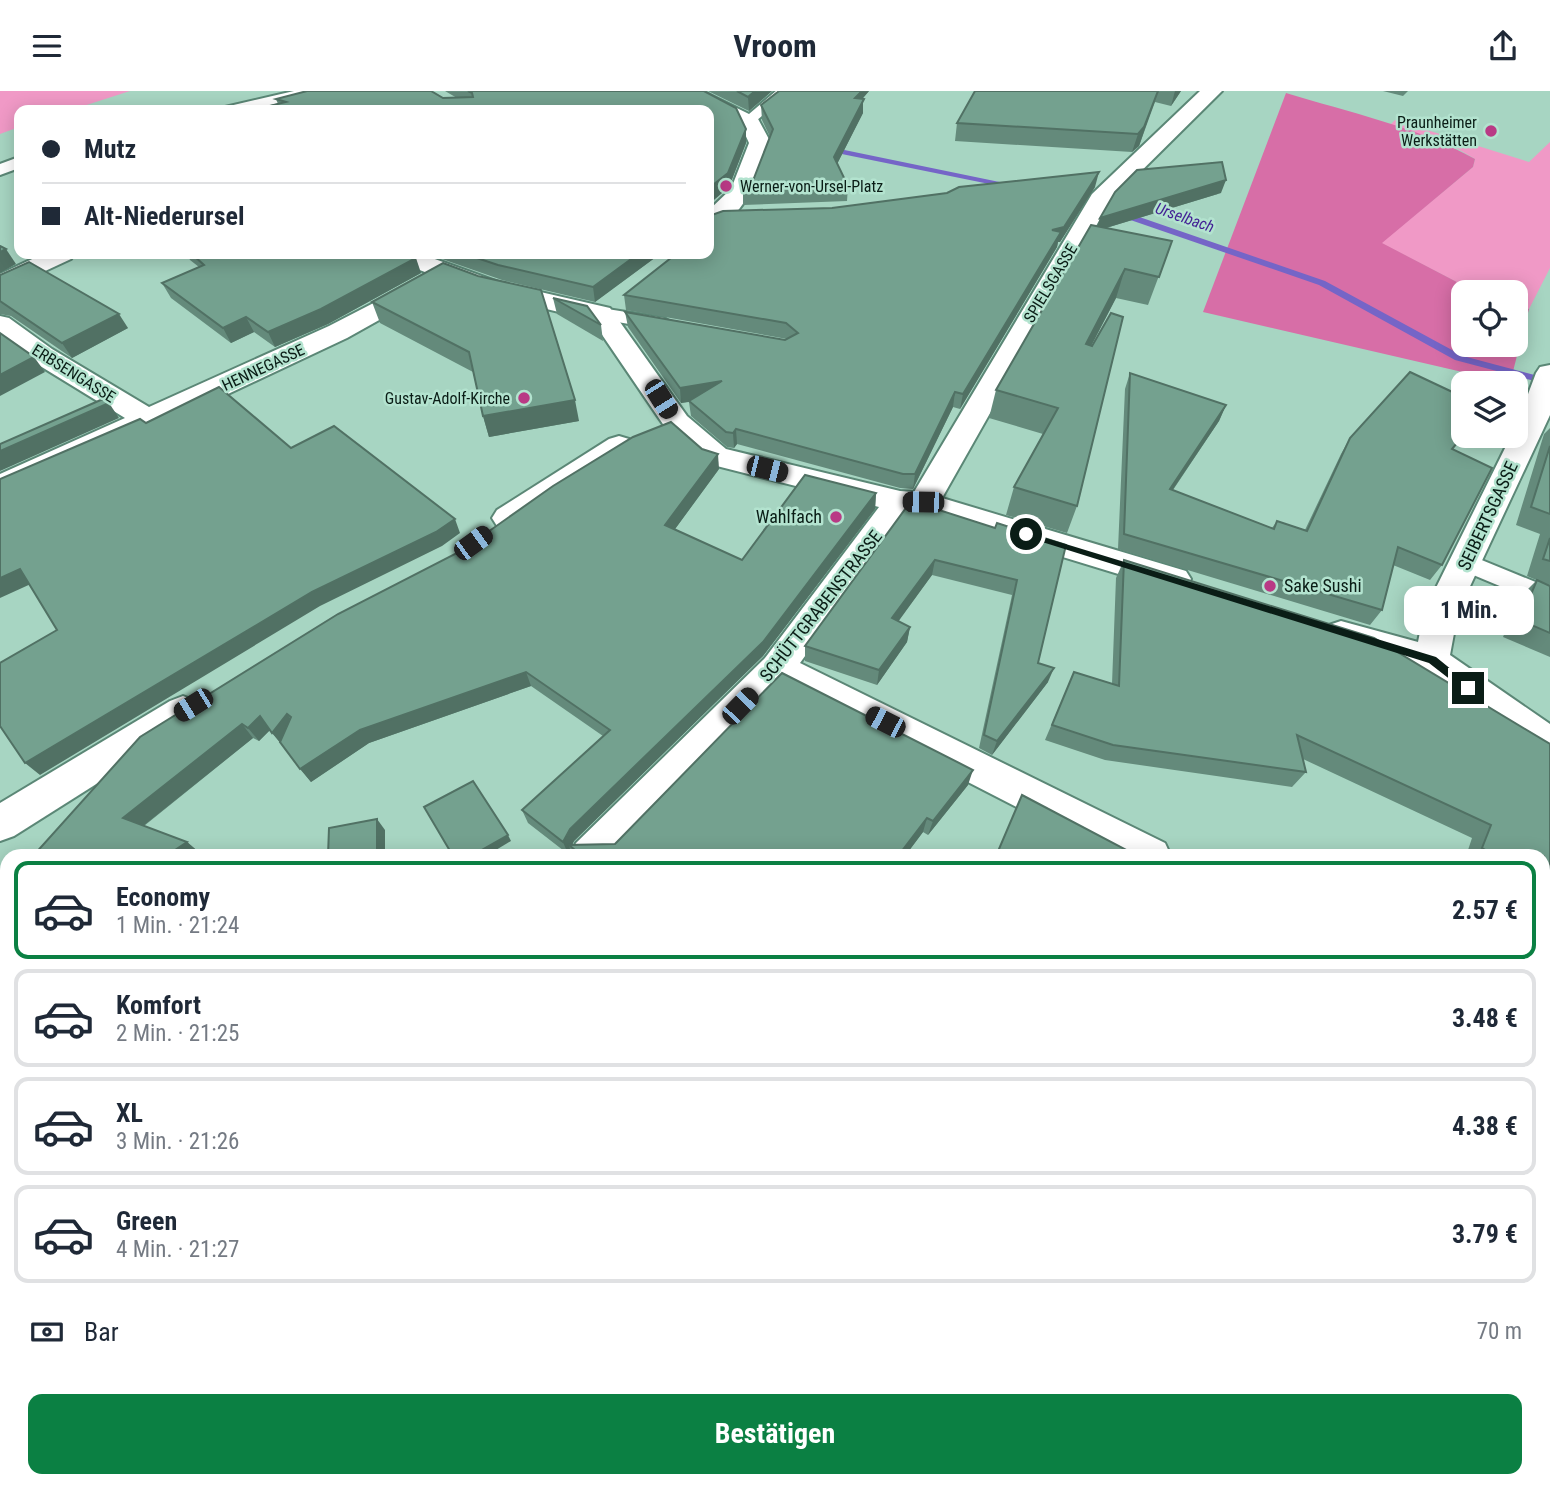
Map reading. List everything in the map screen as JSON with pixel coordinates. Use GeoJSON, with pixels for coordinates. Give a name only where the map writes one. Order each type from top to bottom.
{"type":"FeatureCollection","features":[{"type":"Feature","properties":{"kind":"street","name":"SPIELSGASSE"},"geometry":{"type":"LineString","coordinates":[[911,502],[1094,210],[1212,91]]}},
{"type":"Feature","properties":{"kind":"street"},"geometry":{"type":"LineString","coordinates":[[714,214],[741,192],[760,143],[750,121]]}},
{"type":"Feature","properties":{"kind":"street"},"geometry":{"type":"LineString","coordinates":[[714,217],[754,215]]}},
{"type":"Feature","properties":{"kind":"street"},"geometry":{"type":"LineString","coordinates":[[0,284],[52,259]]}},
{"type":"Feature","properties":{"kind":"street"},"geometry":{"type":"LineString","coordinates":[[411,259],[492,289],[601,314],[638,362],[677,423],[716,456],[911,502],[1205,589]]}},
{"type":"Feature","properties":{"kind":"street","name":"HENNEGASSE"},"geometry":{"type":"LineString","coordinates":[[0,486],[150,420],[338,332],[445,273]]}},
{"type":"Feature","properties":{"kind":"street"},"geometry":{"type":"LineString","coordinates":[[601,314],[625,296]]}},
{"type":"Feature","properties":{"kind":"street","name":"ERBSENGASSE"},"geometry":{"type":"LineString","coordinates":[[0,324],[42,355],[150,420]]}},
{"type":"Feature","properties":{"kind":"street","name":"SEIBERTSGASSE"},"geometry":{"type":"LineString","coordinates":[[1432,660],[1441,612],[1467,563],[1536,414],[1550,373]]}},
{"type":"Feature","properties":{"kind":"street"},"geometry":{"type":"LineString","coordinates":[[487,533],[556,484],[624,443],[677,423]]}},
{"type":"Feature","properties":{"kind":"street","name":"SCHÜTTGRABENSTRASSE"},"geometry":{"type":"LineString","coordinates":[[597,849],[777,668],[911,502]]}},
{"type":"Feature","properties":{"kind":"street"},"geometry":{"type":"LineString","coordinates":[[1317,625],[1432,660],[1494,708],[1550,743]]}},
{"type":"Feature","properties":{"kind":"street"},"geometry":{"type":"LineString","coordinates":[[777,668],[1138,849]]}},
{"type":"Feature","properties":{"kind":"street"},"geometry":{"type":"LineString","coordinates":[[0,824],[205,697]]}},
{"type":"Feature","properties":{"kind":"lane"},"geometry":{"type":"LineString","coordinates":[[252,105],[314,91]]}},
{"type":"Feature","properties":{"kind":"lane"},"geometry":{"type":"LineString","coordinates":[[690,91],[750,121],[785,91]]}},
{"type":"Feature","properties":{"kind":"lane"},"geometry":{"type":"LineString","coordinates":[[601,314],[677,326]]}},
{"type":"Feature","properties":{"kind":"lane"},"geometry":{"type":"LineString","coordinates":[[1467,563],[1550,598]]}},
{"type":"Feature","properties":{"kind":"shaded area"},"geometry":{"type":"Polygon","coordinates":[[[0,91],[130,91],[87,105],[14,105],[14,129],[0,134],[0,91]]]}},
{"type":"Feature","properties":{"kind":"shaded area"},"geometry":{"type":"Polygon","coordinates":[[[1286,93],[1406,129],[1475,159],[1473,167],[1382,243],[1453,280],[1451,357],[1517,357],[1513,371],[1458,371],[1203,312],[1286,93]]]}},
{"type":"Feature","properties":{"kind":"shaded area"},"geometry":{"type":"Polygon","coordinates":[[[1395,120],[1529,162],[1550,142],[1550,268],[1529,309],[1528,280],[1453,280],[1381,243],[1473,167],[1475,159],[1458,149],[1390,125],[1395,120]]]}},
{"type":"Feature","properties":{"kind":"building"},"geometry":{"type":"Polygon","coordinates":[[[307,91],[431,91],[443,98],[473,97],[468,91],[704,91],[736,108],[746,129],[728,173],[714,184],[714,105],[274,105],[286,102],[276,99],[307,91]]]}},
{"type":"Feature","properties":{"kind":"building"},"geometry":{"type":"Polygon","coordinates":[[[737,91],[755,91],[748,97],[737,91]]]}},
{"type":"Feature","properties":{"kind":"building"},"geometry":{"type":"Polygon","coordinates":[[[779,91],[862,91],[855,98],[864,99],[834,157],[848,186],[743,190],[754,178],[773,129],[761,105],[779,91]]]}},
{"type":"Feature","properties":{"kind":"building"},"geometry":{"type":"Polygon","coordinates":[[[975,91],[1158,91],[1144,127],[1138,134],[957,123],[975,91]]]}},
{"type":"Feature","properties":{"kind":"building"},"geometry":{"type":"Polygon","coordinates":[[[1222,162],[1226,180],[1100,218],[1115,192],[1137,170],[1222,162]]]}},
{"type":"Feature","properties":{"kind":"building"},"geometry":{"type":"Polygon","coordinates":[[[1099,172],[1064,227],[1052,230],[1061,232],[963,394],[955,392],[915,474],[903,474],[736,429],[733,433],[726,432],[689,401],[722,381],[680,388],[625,312],[785,340],[798,333],[786,323],[624,295],[670,259],[714,259],[714,214],[723,211],[832,208],[947,193],[959,187],[1099,172]]]}},
{"type":"Feature","properties":{"kind":"building"},"geometry":{"type":"Polygon","coordinates":[[[1091,225],[1172,241],[1159,277],[1125,269],[1086,344],[1092,346],[1111,313],[1123,317],[1077,506],[1014,487],[1058,408],[996,390],[1091,225]]]}},
{"type":"Feature","properties":{"kind":"building"},"geometry":{"type":"Polygon","coordinates":[[[197,259],[414,259],[321,309],[268,332],[246,317],[223,328],[162,283],[204,265],[197,259]]]}},
{"type":"Feature","properties":{"kind":"building"},"geometry":{"type":"Polygon","coordinates":[[[480,259],[631,259],[593,287],[480,259]]]}},
{"type":"Feature","properties":{"kind":"building"},"geometry":{"type":"Polygon","coordinates":[[[29,262],[119,314],[62,343],[0,301],[0,275],[29,262]]]}},
{"type":"Feature","properties":{"kind":"building"},"geometry":{"type":"Polygon","coordinates":[[[443,263],[478,276],[541,290],[575,400],[483,416],[469,352],[372,302],[443,263]]]}},
{"type":"Feature","properties":{"kind":"building"},"geometry":{"type":"Polygon","coordinates":[[[553,298],[587,306],[601,325],[553,298]]]}},
{"type":"Feature","properties":{"kind":"building"},"geometry":{"type":"Polygon","coordinates":[[[0,333],[34,357],[0,375],[0,333]]]}},
{"type":"Feature","properties":{"kind":"building"},"geometry":{"type":"Polygon","coordinates":[[[1410,372],[1451,391],[1451,448],[1492,468],[1442,565],[1398,547],[1382,610],[1124,534],[1130,373],[1226,405],[1170,489],[1274,529],[1277,521],[1307,531],[1350,438],[1410,372]]]}},
{"type":"Feature","properties":{"kind":"building"},"geometry":{"type":"Polygon","coordinates":[[[219,387],[291,448],[334,426],[455,519],[436,532],[312,592],[25,763],[0,726],[0,663],[57,630],[20,569],[0,578],[0,479],[140,419],[146,423],[219,387]]]}},
{"type":"Feature","properties":{"kind":"building"},"geometry":{"type":"Polygon","coordinates":[[[103,399],[109,403],[0,451],[0,444],[103,399]]]}},
{"type":"Feature","properties":{"kind":"building"},"geometry":{"type":"Polygon","coordinates":[[[671,422],[702,449],[718,454],[665,525],[742,560],[805,475],[876,493],[763,642],[570,829],[563,842],[522,810],[610,730],[526,672],[360,730],[300,769],[280,742],[291,717],[287,714],[272,733],[260,716],[248,728],[242,724],[123,818],[187,842],[176,849],[39,849],[140,737],[338,614],[461,551],[553,486],[633,437],[671,422]]]}},
{"type":"Feature","properties":{"kind":"building"},"geometry":{"type":"Polygon","coordinates":[[[1550,446],[1550,514],[1531,507],[1550,446]]]}},
{"type":"Feature","properties":{"kind":"building"},"geometry":{"type":"Polygon","coordinates":[[[911,501],[995,528],[997,523],[1066,545],[1038,663],[1054,668],[997,741],[984,735],[1017,580],[935,560],[892,618],[910,627],[879,670],[805,646],[911,501]]]}},
{"type":"Feature","properties":{"kind":"building"},"geometry":{"type":"Polygon","coordinates":[[[1550,538],[1550,561],[1543,559],[1550,538]]]}},
{"type":"Feature","properties":{"kind":"building"},"geometry":{"type":"Polygon","coordinates":[[[1124,560],[1374,638],[1550,744],[1550,849],[1484,849],[1491,825],[1297,735],[1306,772],[1113,745],[1052,725],[1074,672],[1119,686],[1124,560]]]}},
{"type":"Feature","properties":{"kind":"building"},"geometry":{"type":"Polygon","coordinates":[[[1537,580],[1550,586],[1550,633],[1520,620],[1537,580]]]}},
{"type":"Feature","properties":{"kind":"building"},"geometry":{"type":"Polygon","coordinates":[[[782,673],[973,770],[933,821],[927,818],[903,849],[574,849],[569,845],[615,844],[782,673]]]}},
{"type":"Feature","properties":{"kind":"building"},"geometry":{"type":"Polygon","coordinates":[[[473,781],[508,835],[483,849],[449,849],[424,807],[473,781]]]}},
{"type":"Feature","properties":{"kind":"building"},"geometry":{"type":"Polygon","coordinates":[[[1022,795],[1125,849],[999,849],[1022,795]]]}},
{"type":"Feature","properties":{"kind":"building"},"geometry":{"type":"Polygon","coordinates":[[[377,819],[377,849],[328,849],[329,828],[377,819]]]}},
{"type":"Feature","properties":{"kind":"waterway","name":"Urselbach"},"geometry":{"type":"LineString","coordinates":[[825,148],[1014,187]]}},
{"type":"Feature","properties":{"kind":"waterway","name":"Urselbach"},"geometry":{"type":"LineString","coordinates":[[1119,213],[1322,283],[1459,358],[1550,382]]}},
{"type":"Feature","properties":{"kind":"place","name":"Praunheimer Werkstätten"},"geometry":{"type":"Point","coordinates":[1491,131]}},
{"type":"Feature","properties":{"kind":"place","name":"Werner-von-Ursel-Platz"},"geometry":{"type":"Point","coordinates":[726,186]}},
{"type":"Feature","properties":{"kind":"place","name":"Gustav-Adolf-Kirche"},"geometry":{"type":"Point","coordinates":[524,398]}},
{"type":"Feature","properties":{"kind":"place","name":"Wahlfach"},"geometry":{"type":"Point","coordinates":[836,517]}},
{"type":"Feature","properties":{"kind":"place","name":"Sake Sushi"},"geometry":{"type":"Point","coordinates":[1270,586]}},
{"type":"Feature","properties":{"kind":"route"},"geometry":{"type":"LineString","coordinates":[[1026,534],[1432,660],[1468,688]]}}]}
